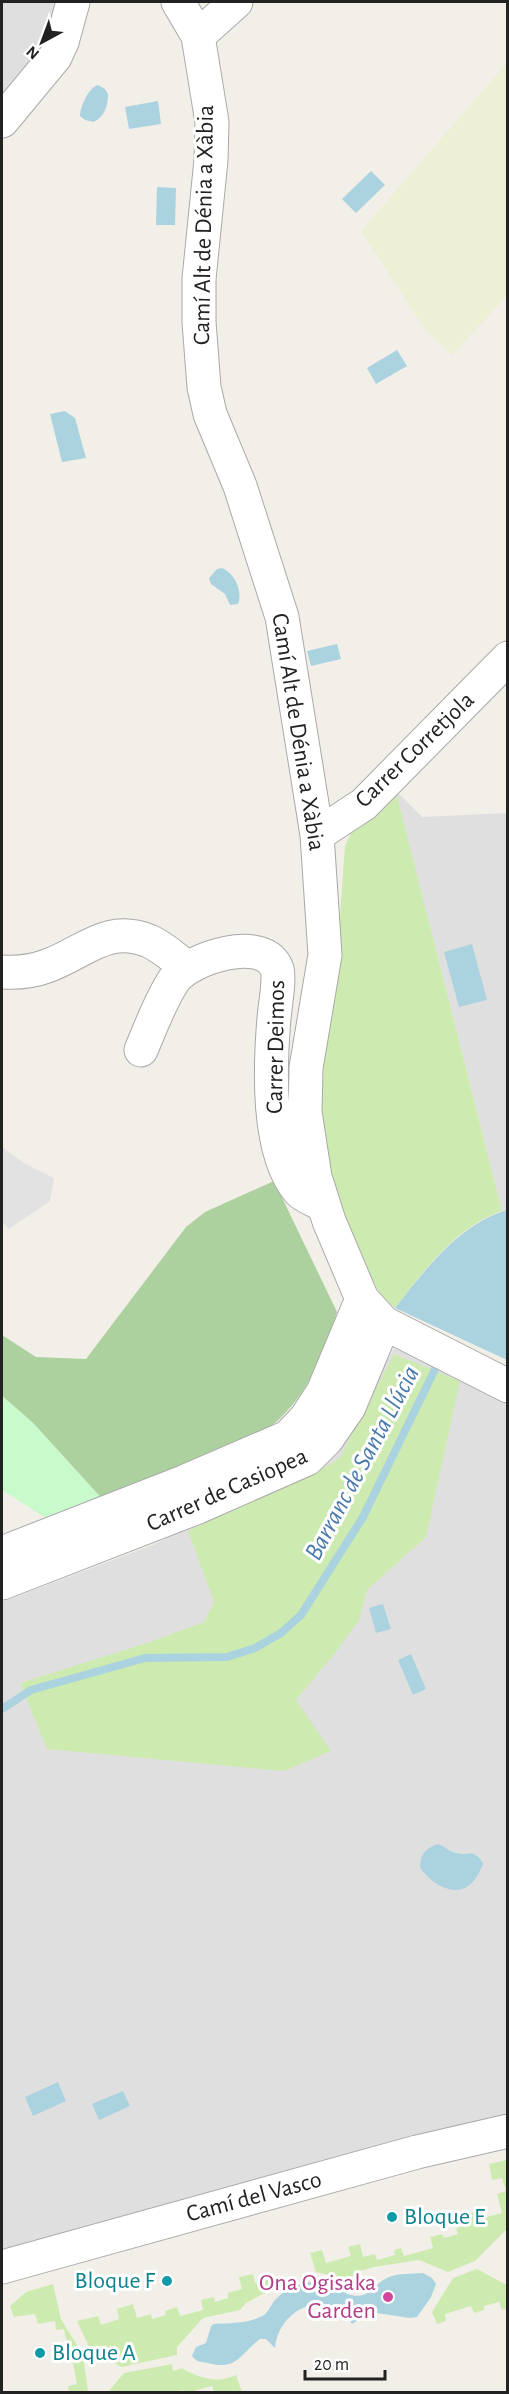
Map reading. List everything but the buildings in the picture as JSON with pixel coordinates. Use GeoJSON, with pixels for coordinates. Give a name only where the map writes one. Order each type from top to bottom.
{"type":"FeatureCollection","features":[{"type":"Feature","properties":{"kind":"street"},"geometry":{"type":"LineString","coordinates":[[3,123],[55,57],[62,42],[73,2]]}},
{"type":"Feature","properties":{"kind":"street","name":"Camí Alt de Dénia a Xàbia"},"geometry":{"type":"LineString","coordinates":[[178,2],[198,36],[212,122],[211,160],[200,279],[199,322],[204,387],[210,414],[240,486],[282,617],[317,835],[325,955],[306,1068],[305,1112],[309,1150],[324,1206],[362,1299],[393,1328],[507,1386]]}},
{"type":"Feature","properties":{"kind":"street"},"geometry":{"type":"LineString","coordinates":[[198,36],[236,2]]}},
{"type":"Feature","properties":{"kind":"street","name":"Carrer Corretjola"},"geometry":{"type":"LineString","coordinates":[[317,835],[364,804],[507,658]]}},
{"type":"Feature","properties":{"kind":"street"},"geometry":{"type":"LineString","coordinates":[[2,972],[18,973],[49,966],[105,937],[133,936],[151,942],[187,967],[175,980],[166,995],[141,1050]]}},
{"type":"Feature","properties":{"kind":"street","name":"Carrer Deimos"},"geometry":{"type":"LineString","coordinates":[[187,967],[201,960],[249,950],[262,953],[271,959],[278,971],[272,1044],[273,1117],[282,1154],[300,1192],[324,1206]]}},
{"type":"Feature","properties":{"kind":"street","name":"Carrer de Casiopea"},"geometry":{"type":"LineString","coordinates":[[2,1553],[186,1481],[288,1437],[306,1418],[323,1392],[362,1299]]}},
{"type":"Feature","properties":{"kind":"street","name":"Carrer de Casiopea"},"geometry":{"type":"LineString","coordinates":[[2,1583],[198,1507],[307,1459],[327,1439],[349,1407],[393,1328]]}},
{"type":"Feature","properties":{"kind":"street","name":"Camí del Vasco"},"geometry":{"type":"LineString","coordinates":[[2,2267],[417,2152],[507,2131]]}},
{"type":"Feature","properties":{"kind":"shaded area"},"geometry":{"type":"Polygon","coordinates":[[[2,2],[57,2],[40,52],[2,99],[2,2]]]}},
{"type":"Feature","properties":{"kind":"shaded area"},"geometry":{"type":"Polygon","coordinates":[[[396,791],[422,817],[507,813],[508,1210],[502,1211],[396,791]]]}},
{"type":"Feature","properties":{"kind":"shaded area"},"geometry":{"type":"Polygon","coordinates":[[[2,1147],[24,1163],[54,1178],[50,1201],[9,1229],[2,1222],[2,1147]]]}},
{"type":"Feature","properties":{"kind":"shaded area"},"geometry":{"type":"Polygon","coordinates":[[[394,1348],[507,1397],[507,2115],[2,2255],[2,1602],[155,1544],[334,1456],[394,1348]]]}},
{"type":"Feature","properties":{"kind":"green space"},"geometry":{"type":"Polygon","coordinates":[[[507,63],[507,296],[452,355],[426,331],[361,231],[507,63]]]}},
{"type":"Feature","properties":{"kind":"green space"},"geometry":{"type":"Polygon","coordinates":[[[396,791],[502,1211],[485,1218],[455,1239],[429,1265],[395,1308],[381,1295],[352,1244],[320,1141],[326,1023],[336,970],[345,846],[353,829],[396,791]]]}},
{"type":"Feature","properties":{"kind":"green space"},"geometry":{"type":"Polygon","coordinates":[[[274,1181],[337,1312],[314,1372],[287,1412],[268,1428],[104,1501],[33,1423],[2,1396],[2,1335],[36,1357],[86,1359],[186,1227],[205,1212],[274,1181]]]}},
{"type":"Feature","properties":{"kind":"green space"},"geometry":{"type":"Polygon","coordinates":[[[394,1354],[460,1381],[426,1537],[367,1590],[359,1620],[296,1700],[331,1751],[284,1771],[47,1749],[20,1683],[147,1643],[204,1622],[214,1602],[188,1531],[331,1464],[340,1457],[394,1354]]]}},
{"type":"Feature","properties":{"kind":"green space"},"geometry":{"type":"Polygon","coordinates":[[[2,1396],[33,1423],[104,1501],[49,1520],[2,1490],[2,1396]]]}},
{"type":"Feature","properties":{"kind":"green space"},"geometry":{"type":"Polygon","coordinates":[[[507,2160],[507,2229],[475,2261],[448,2272],[419,2260],[374,2267],[360,2271],[348,2279],[316,2272],[310,2253],[322,2250],[326,2263],[351,2256],[348,2247],[360,2244],[363,2257],[375,2254],[377,2260],[395,2255],[394,2250],[401,2248],[404,2256],[433,2248],[430,2237],[442,2234],[444,2238],[458,2234],[456,2228],[468,2225],[465,2214],[480,2210],[483,2218],[502,2213],[497,2194],[506,2191],[502,2178],[492,2180],[489,2164],[507,2160]]]}},
{"type":"Feature","properties":{"kind":"green space"},"geometry":{"type":"Polygon","coordinates":[[[477,2269],[507,2285],[507,2308],[502,2310],[499,2302],[484,2306],[484,2310],[474,2313],[471,2306],[445,2314],[446,2321],[437,2324],[432,2312],[453,2278],[477,2269]]]}},
{"type":"Feature","properties":{"kind":"green space"},"geometry":{"type":"Polygon","coordinates":[[[253,2274],[255,2283],[276,2277],[285,2282],[246,2303],[240,2310],[203,2318],[177,2347],[177,2355],[121,2367],[90,2349],[77,2321],[98,2316],[101,2325],[119,2319],[117,2309],[133,2304],[137,2318],[151,2314],[152,2319],[166,2315],[165,2311],[177,2307],[180,2316],[203,2310],[201,2300],[214,2297],[215,2302],[228,2298],[228,2293],[242,2289],[239,2277],[253,2274]]]}},
{"type":"Feature","properties":{"kind":"green space"},"geometry":{"type":"Polygon","coordinates":[[[53,2284],[61,2319],[83,2355],[88,2392],[69,2392],[68,2386],[77,2384],[72,2357],[64,2358],[62,2346],[67,2345],[64,2329],[56,2330],[55,2321],[38,2324],[35,2314],[14,2317],[10,2306],[26,2292],[53,2284]]]}},
{"type":"Feature","properties":{"kind":"green space"},"geometry":{"type":"Polygon","coordinates":[[[172,2364],[173,2371],[182,2368],[208,2379],[229,2378],[236,2375],[242,2392],[214,2392],[212,2386],[194,2392],[184,2392],[184,2390],[108,2392],[124,2373],[172,2364]]]}},
{"type":"Feature","properties":{"kind":"water"},"geometry":{"type":"Polygon","coordinates":[[[98,85],[108,94],[105,110],[94,122],[85,120],[80,116],[83,103],[91,89],[98,85]]]}},
{"type":"Feature","properties":{"kind":"water"},"geometry":{"type":"Polygon","coordinates":[[[158,101],[161,124],[129,129],[125,107],[158,101]]]}},
{"type":"Feature","properties":{"kind":"water"},"geometry":{"type":"Polygon","coordinates":[[[371,171],[385,185],[356,213],[342,199],[371,171]]]}},
{"type":"Feature","properties":{"kind":"water"},"geometry":{"type":"Polygon","coordinates":[[[157,187],[176,188],[175,225],[156,225],[157,187]]]}},
{"type":"Feature","properties":{"kind":"water"},"geometry":{"type":"Polygon","coordinates":[[[397,350],[407,366],[376,384],[367,368],[397,350]]]}},
{"type":"Feature","properties":{"kind":"water"},"geometry":{"type":"Polygon","coordinates":[[[65,411],[75,418],[86,458],[62,462],[50,414],[65,411]]]}},
{"type":"Feature","properties":{"kind":"water"},"geometry":{"type":"Polygon","coordinates":[[[222,568],[231,574],[237,583],[238,604],[230,605],[225,594],[211,584],[209,578],[217,569],[222,568]]]}},
{"type":"Feature","properties":{"kind":"water"},"geometry":{"type":"Polygon","coordinates":[[[337,644],[341,659],[311,666],[307,651],[337,644]]]}},
{"type":"Feature","properties":{"kind":"water"},"geometry":{"type":"Polygon","coordinates":[[[472,944],[487,1000],[459,1007],[444,952],[472,944]]]}},
{"type":"Feature","properties":{"kind":"water"},"geometry":{"type":"Polygon","coordinates":[[[508,1210],[507,1360],[395,1308],[431,1264],[458,1237],[473,1226],[508,1210]]]}},
{"type":"Feature","properties":{"kind":"water"},"geometry":{"type":"Polygon","coordinates":[[[383,1604],[391,1629],[376,1633],[369,1608],[383,1604]]]}},
{"type":"Feature","properties":{"kind":"water"},"geometry":{"type":"Polygon","coordinates":[[[411,1654],[426,1689],[413,1695],[398,1660],[411,1654]]]}},
{"type":"Feature","properties":{"kind":"water"},"geometry":{"type":"Polygon","coordinates":[[[438,1844],[454,1852],[473,1854],[479,1858],[483,1863],[471,1884],[455,1890],[446,1888],[437,1884],[420,1868],[424,1853],[438,1844]]]}},
{"type":"Feature","properties":{"kind":"water"},"geometry":{"type":"Polygon","coordinates":[[[58,2082],[66,2101],[33,2116],[25,2097],[58,2082]]]}},
{"type":"Feature","properties":{"kind":"water"},"geometry":{"type":"Polygon","coordinates":[[[123,2091],[130,2106],[99,2120],[92,2104],[123,2091]]]}},
{"type":"Feature","properties":{"kind":"water"},"geometry":{"type":"Polygon","coordinates":[[[423,2273],[432,2278],[436,2284],[431,2297],[417,2317],[370,2312],[352,2324],[343,2312],[331,2306],[319,2304],[307,2306],[295,2312],[286,2322],[275,2348],[266,2339],[260,2339],[237,2360],[226,2365],[195,2360],[192,2356],[196,2347],[206,2343],[211,2326],[244,2322],[263,2316],[282,2293],[299,2284],[326,2282],[344,2287],[347,2294],[355,2296],[366,2294],[389,2277],[423,2273]]]}},
{"type":"Feature","properties":{"kind":"waterway","name":"Barranc de Santa Llúcia"},"geometry":{"type":"LineString","coordinates":[[2,1709],[31,1690],[145,1658],[227,1657],[255,1648],[281,1633],[301,1615],[363,1517],[440,1359]]}},
{"type":"Feature","properties":{"kind":"place","name":"Bloque E"},"geometry":{"type":"Point","coordinates":[392,2217]}},
{"type":"Feature","properties":{"kind":"place","name":"Bloque F"},"geometry":{"type":"Point","coordinates":[167,2281]}},
{"type":"Feature","properties":{"kind":"place","name":"Ona Ogisaka Garden"},"geometry":{"type":"Point","coordinates":[388,2297]}},
{"type":"Feature","properties":{"kind":"place","name":"Bloque A"},"geometry":{"type":"Point","coordinates":[40,2353]}}]}
